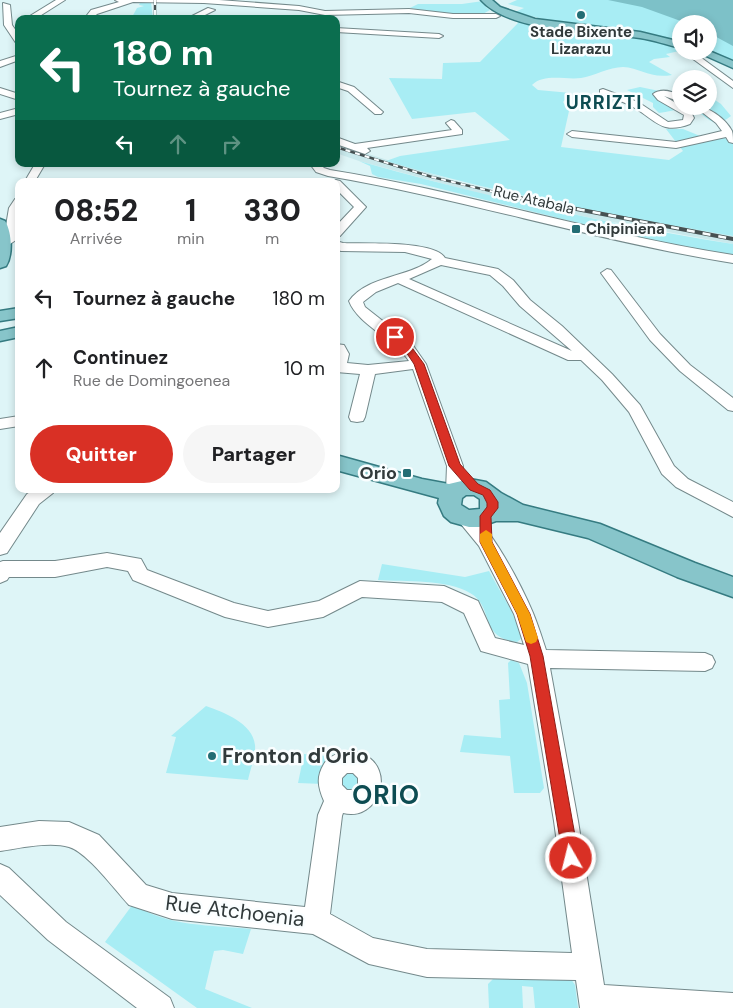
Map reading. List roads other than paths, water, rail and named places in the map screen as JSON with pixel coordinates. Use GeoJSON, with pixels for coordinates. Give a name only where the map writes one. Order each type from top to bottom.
{"type":"FeatureCollection","features":[{"type":"Feature","properties":{"kind":"main road"},"geometry":{"type":"LineString","coordinates":[[486,0],[500,13],[572,28],[641,35],[672,43]]}},
{"type":"Feature","properties":{"kind":"main road"},"geometry":{"type":"LineString","coordinates":[[717,58],[733,65]]}},
{"type":"Feature","properties":{"kind":"main road"},"geometry":{"type":"LineString","coordinates":[[0,224],[3,243],[0,263]]}},
{"type":"Feature","properties":{"kind":"main road"},"geometry":{"type":"LineString","coordinates":[[0,336],[15,333]]}},
{"type":"Feature","properties":{"kind":"main road"},"geometry":{"type":"LineString","coordinates":[[340,463],[470,502],[592,530],[686,570],[733,587]]}},
{"type":"Feature","properties":{"kind":"street"},"geometry":{"type":"LineString","coordinates":[[15,0],[3,7],[8,25],[15,36]]}},
{"type":"Feature","properties":{"kind":"street"},"geometry":{"type":"LineString","coordinates":[[36,15],[61,0]]}},
{"type":"Feature","properties":{"kind":"street"},"geometry":{"type":"LineString","coordinates":[[119,0],[179,0],[207,5],[329,11],[402,18]]}},
{"type":"Feature","properties":{"kind":"street"},"geometry":{"type":"LineString","coordinates":[[179,0],[179,4],[193,4],[192,8],[222,2],[253,6]]}},
{"type":"Feature","properties":{"kind":"street"},"geometry":{"type":"LineString","coordinates":[[274,0],[282,8]]}},
{"type":"Feature","properties":{"kind":"street"},"geometry":{"type":"LineString","coordinates":[[270,14],[305,0],[311,10],[309,15]]}},
{"type":"Feature","properties":{"kind":"street"},"geometry":{"type":"LineString","coordinates":[[91,15],[94,12],[130,1]]}},
{"type":"Feature","properties":{"kind":"street"},"geometry":{"type":"LineString","coordinates":[[329,11],[367,4]]}},
{"type":"Feature","properties":{"kind":"street"},"geometry":{"type":"LineString","coordinates":[[195,15],[207,5]]}},
{"type":"Feature","properties":{"kind":"street"},"geometry":{"type":"LineString","coordinates":[[348,14],[408,11],[446,16],[478,16],[500,13]]}},
{"type":"Feature","properties":{"kind":"street"},"geometry":{"type":"LineString","coordinates":[[11,30],[15,28]]}},
{"type":"Feature","properties":{"kind":"street"},"geometry":{"type":"LineString","coordinates":[[340,30],[439,36]]}},
{"type":"Feature","properties":{"kind":"street"},"geometry":{"type":"LineString","coordinates":[[0,64],[15,58]]}},
{"type":"Feature","properties":{"kind":"street"},"geometry":{"type":"LineString","coordinates":[[698,60],[733,85]]}},
{"type":"Feature","properties":{"kind":"street"},"geometry":{"type":"LineString","coordinates":[[340,85],[351,89],[378,112]]}},
{"type":"Feature","properties":{"kind":"street"},"geometry":{"type":"LineString","coordinates":[[0,91],[15,99]]}},
{"type":"Feature","properties":{"kind":"street"},"geometry":{"type":"LineString","coordinates":[[603,92],[637,105],[657,122],[671,125],[687,122],[688,115]]}},
{"type":"Feature","properties":{"kind":"street"},"geometry":{"type":"LineString","coordinates":[[672,94],[657,94],[672,105]]}},
{"type":"Feature","properties":{"kind":"street"},"geometry":{"type":"LineString","coordinates":[[0,116],[15,112]]}},
{"type":"Feature","properties":{"kind":"street"},"geometry":{"type":"LineString","coordinates":[[712,115],[731,136]]}},
{"type":"Feature","properties":{"kind":"street"},"geometry":{"type":"LineString","coordinates":[[353,147],[459,132],[451,123]]}},
{"type":"Feature","properties":{"kind":"street"},"geometry":{"type":"LineString","coordinates":[[572,134],[676,145],[691,143],[711,136],[731,136]]}},
{"type":"Feature","properties":{"kind":"street"},"geometry":{"type":"LineString","coordinates":[[340,142],[374,154]]}},
{"type":"Feature","properties":{"kind":"street"},"geometry":{"type":"LineString","coordinates":[[32,178],[38,167]]}},
{"type":"Feature","properties":{"kind":"street"},"geometry":{"type":"LineString","coordinates":[[318,167],[332,178]]}},
{"type":"Feature","properties":{"kind":"street","name":"Rue Atabala"},"geometry":{"type":"LineString","coordinates":[[340,180],[397,184],[643,243],[733,259]]}},
{"type":"Feature","properties":{"kind":"street"},"geometry":{"type":"LineString","coordinates":[[340,186],[360,207],[340,229]]}},
{"type":"Feature","properties":{"kind":"street"},"geometry":{"type":"LineString","coordinates":[[3,243],[10,240],[15,208]]}},
{"type":"Feature","properties":{"kind":"street"},"geometry":{"type":"LineString","coordinates":[[340,247],[414,250],[432,254],[438,257],[439,261]]}},
{"type":"Feature","properties":{"kind":"street"},"geometry":{"type":"LineString","coordinates":[[733,510],[682,483],[668,470],[636,409],[557,328],[525,303],[508,283],[494,272],[439,261],[429,268],[366,292],[356,300],[357,305],[407,347],[419,364],[455,466],[486,542],[524,614],[537,656],[566,821],[593,1003],[733,1007]]}},
{"type":"Feature","properties":{"kind":"street"},"geometry":{"type":"LineString","coordinates":[[607,273],[655,337],[685,368],[733,406]]}},
{"type":"Feature","properties":{"kind":"street"},"geometry":{"type":"LineString","coordinates":[[399,279],[573,357],[584,355]]}},
{"type":"Feature","properties":{"kind":"street"},"geometry":{"type":"LineString","coordinates":[[340,367],[368,370],[419,364]]}},
{"type":"Feature","properties":{"kind":"street"},"geometry":{"type":"LineString","coordinates":[[357,417],[368,370]]}},
{"type":"Feature","properties":{"kind":"street"},"geometry":{"type":"LineString","coordinates":[[0,424],[15,422]]}},
{"type":"Feature","properties":{"kind":"street"},"geometry":{"type":"LineString","coordinates":[[0,548],[33,499],[41,493]]}},
{"type":"Feature","properties":{"kind":"street"},"geometry":{"type":"LineString","coordinates":[[1,568],[54,569],[107,560],[134,564],[140,575],[232,611],[268,619],[322,609],[360,589],[444,594],[471,608],[488,646],[545,659],[705,662]]}},
{"type":"Feature","properties":{"kind":"street","name":"Rue Atchoenia"},"geometry":{"type":"LineString","coordinates":[[316,921],[330,815],[335,804],[340,799]]}},
{"type":"Feature","properties":{"kind":"street","name":"Rue Atchoenia"},"geometry":{"type":"LineString","coordinates":[[0,839],[39,833],[69,834],[90,844],[138,896],[172,906],[316,921],[369,951],[427,963],[587,967]]}},
{"type":"Feature","properties":{"kind":"street"},"geometry":{"type":"LineString","coordinates":[[0,877],[57,932],[160,1008]]}},
{"type":"Feature","properties":{"kind":"railway"},"geometry":{"type":"LineString","coordinates":[[155,0],[155,15]]}},
{"type":"Feature","properties":{"kind":"railway"},"geometry":{"type":"LineString","coordinates":[[340,148],[432,177],[518,198]]}},
{"type":"Feature","properties":{"kind":"railway"},"geometry":{"type":"LineString","coordinates":[[514,197],[518,198]]}},
{"type":"Feature","properties":{"kind":"railway"},"geometry":{"type":"LineString","coordinates":[[518,198],[733,239]]}},
{"type":"Feature","properties":{"kind":"place","name":"Stade Bixente Lizarazu"},"geometry":{"type":"Point","coordinates":[581,15]}},
{"type":"Feature","properties":{"kind":"place","name":"Chipiniena"},"geometry":{"type":"Point","coordinates":[576,229]}},
{"type":"Feature","properties":{"kind":"place","name":"Orio"},"geometry":{"type":"Point","coordinates":[407,473]}},
{"type":"Feature","properties":{"kind":"place","name":"Fronton d'Orio"},"geometry":{"type":"Point","coordinates":[212,756]}},
{"type":"Feature","properties":{"kind":"district","name":"URRIZTI"},"geometry":{"type":"Point","coordinates":[604,102]}},
{"type":"Feature","properties":{"kind":"district","name":"ORIO"},"geometry":{"type":"Point","coordinates":[386,795]}}]}
